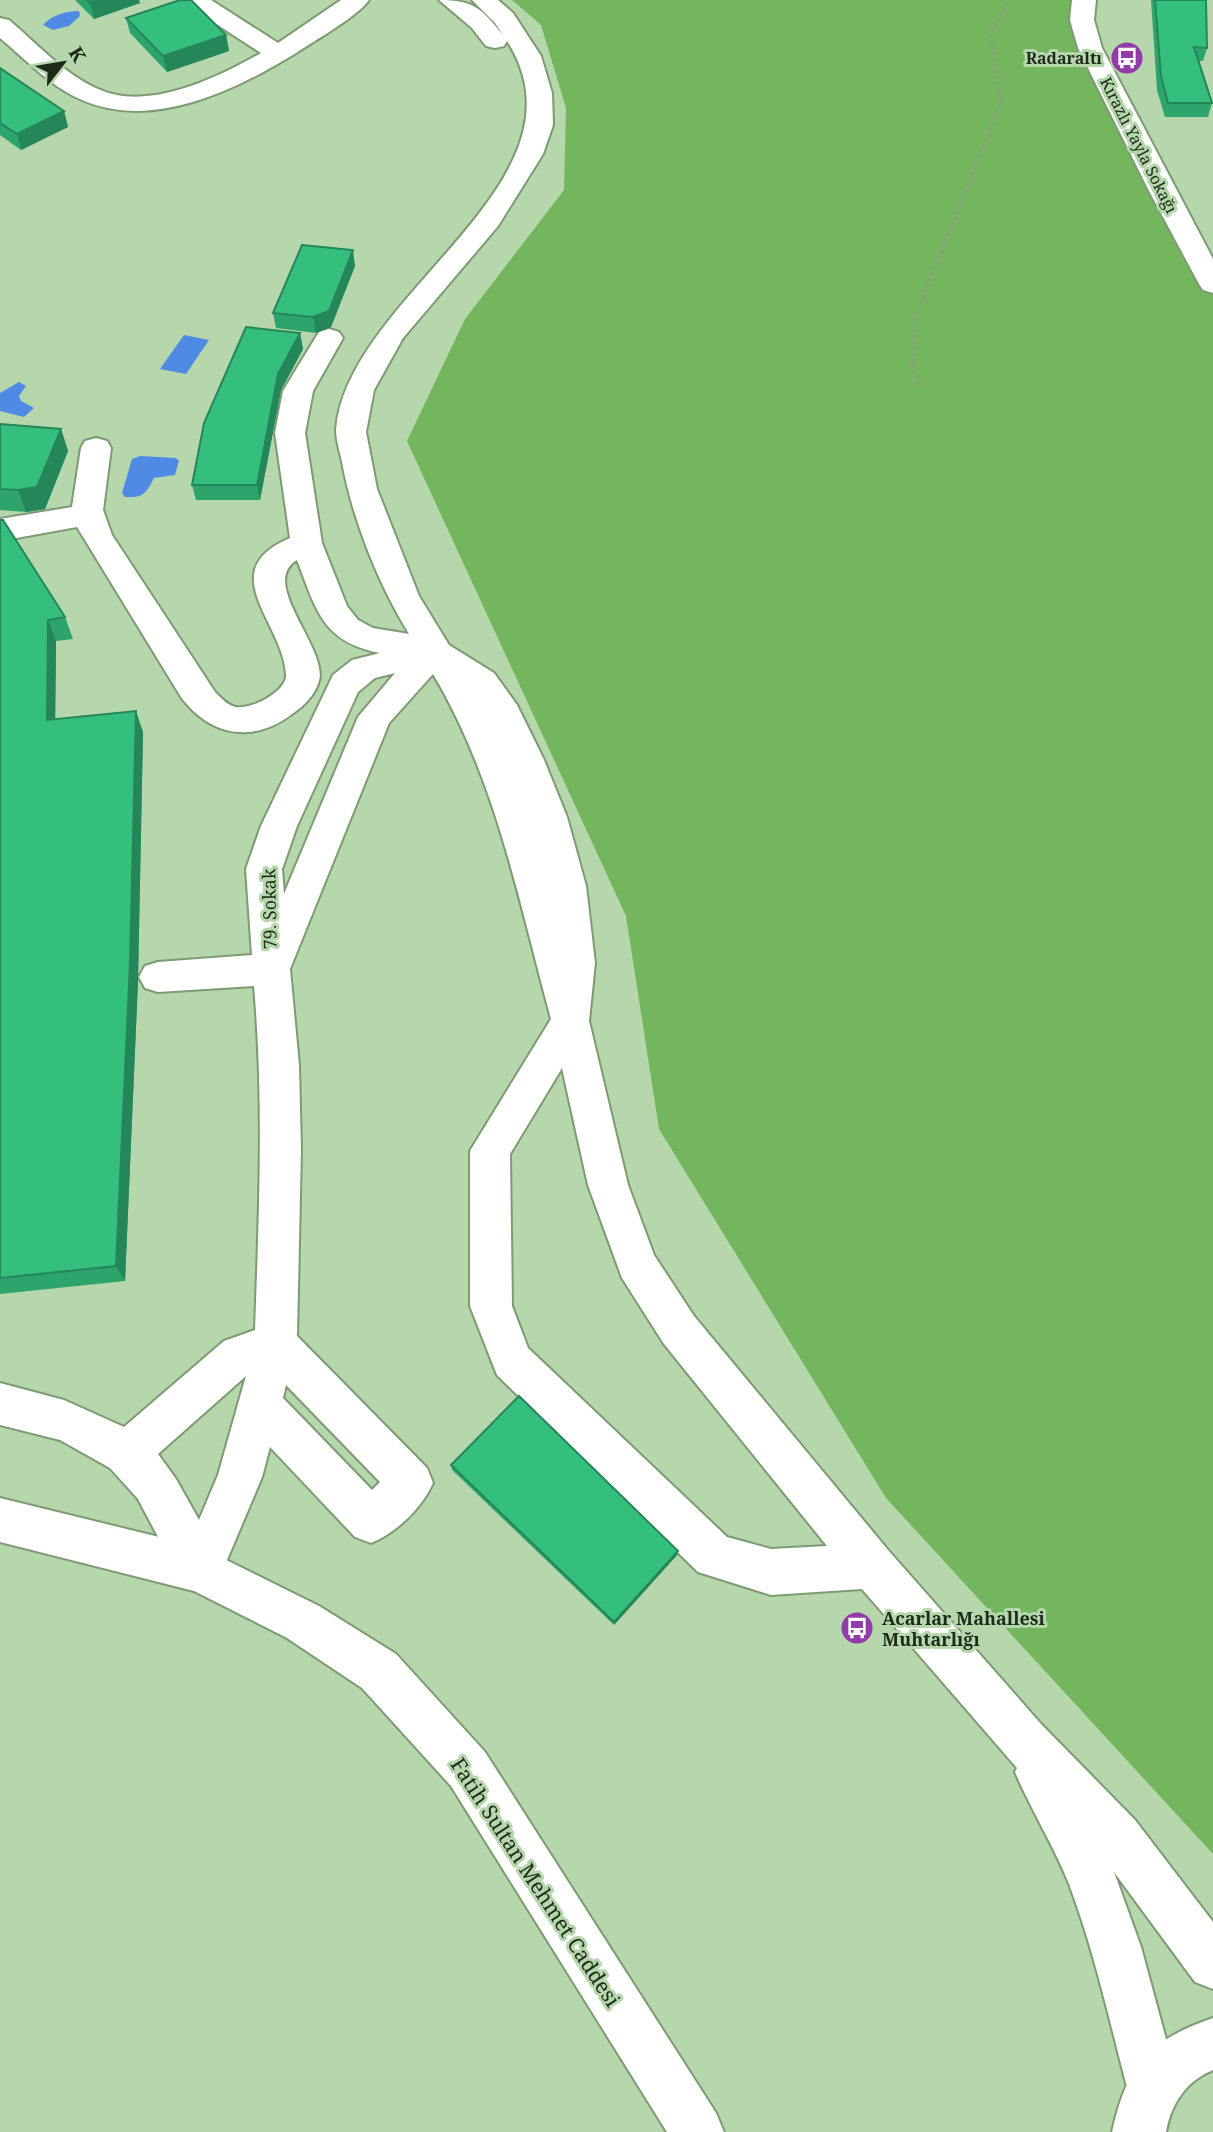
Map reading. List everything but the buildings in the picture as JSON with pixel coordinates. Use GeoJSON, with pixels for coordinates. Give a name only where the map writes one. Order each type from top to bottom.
{"type":"FeatureCollection","features":[{"type":"Feature","properties":{"kind":"street"},"geometry":{"type":"LineString","coordinates":[[195,0],[278,54]]}},
{"type":"Feature","properties":{"kind":"street"},"geometry":{"type":"LineString","coordinates":[[0,25],[71,83],[97,98],[129,102],[192,96],[278,54],[357,0]]}},
{"type":"Feature","properties":{"kind":"street"},"geometry":{"type":"LineString","coordinates":[[451,0],[481,23],[500,48],[512,75],[517,125],[509,191]]}},
{"type":"Feature","properties":{"kind":"street"},"geometry":{"type":"LineString","coordinates":[[484,0],[504,18],[529,56],[539,93],[540,125],[530,154],[485,226],[391,334],[359,390],[351,432],[362,489],[403,597],[456,684],[492,754],[513,812],[570,1021],[608,1185],[637,1265],[678,1330],[872,1566],[1024,1741],[1118,1836],[1213,1964]]}},
{"type":"Feature","properties":{"kind":"street","name":"Kırazlı Yayla Sokağı"},"geometry":{"type":"LineString","coordinates":[[1084,0],[1082,20],[1090,48],[1161,189],[1213,284]]}},
{"type":"Feature","properties":{"kind":"street"},"geometry":{"type":"LineString","coordinates":[[329,338],[298,391],[290,433],[306,543],[333,611],[347,628],[365,638],[434,651]]}},
{"type":"Feature","properties":{"kind":"street"},"geometry":{"type":"LineString","coordinates":[[96,448],[87,514],[142,610],[196,692],[215,712],[235,720],[253,720],[273,710],[296,692],[304,676],[297,650],[275,609],[269,578],[278,555],[288,548],[306,543]]}},
{"type":"Feature","properties":{"kind":"street"},"geometry":{"type":"LineString","coordinates":[[0,530],[87,514]]}},
{"type":"Feature","properties":{"kind":"street","name":"79. Sokak"},"geometry":{"type":"LineString","coordinates":[[271,969],[264,869],[345,684],[364,669],[434,651]]}},
{"type":"Feature","properties":{"kind":"street","name":"79. Sokak"},"geometry":{"type":"LineString","coordinates":[[271,969],[375,717],[434,651]]}},
{"type":"Feature","properties":{"kind":"street"},"geometry":{"type":"LineString","coordinates":[[272,846],[319,855]]}},
{"type":"Feature","properties":{"kind":"street"},"geometry":{"type":"LineString","coordinates":[[158,977],[271,969],[280,1065],[281,1150],[276,1344],[240,1477],[200,1570]]}},
{"type":"Feature","properties":{"kind":"street"},"geometry":{"type":"LineString","coordinates":[[570,1021],[490,1151],[491,1306],[512,1361],[714,1556],[771,1572],[872,1566]]}},
{"type":"Feature","properties":{"kind":"street"},"geometry":{"type":"LineString","coordinates":[[261,1406],[371,1521],[411,1483],[276,1344]]}},
{"type":"Feature","properties":{"kind":"street"},"geometry":{"type":"LineString","coordinates":[[128,1452],[239,1355],[276,1344]]}},
{"type":"Feature","properties":{"kind":"street"},"geometry":{"type":"LineString","coordinates":[[0,1404],[19,1407],[83,1430],[128,1452],[153,1482],[200,1570]]}},
{"type":"Feature","properties":{"kind":"street","name":"Fatih Sultan Mehmet Caddesi"},"geometry":{"type":"LineString","coordinates":[[0,1520],[200,1570],[303,1622],[379,1671],[468,1769],[697,2132]]}},
{"type":"Feature","properties":{"kind":"street"},"geometry":{"type":"LineString","coordinates":[[1024,1741],[1089,1872],[1123,1969],[1146,2109]]}},
{"type":"Feature","properties":{"kind":"street"},"geometry":{"type":"LineString","coordinates":[[1146,2109],[1171,2065],[1193,2049],[1213,2044]]}},
{"type":"Feature","properties":{"kind":"path"},"geometry":{"type":"LineString","coordinates":[[919,385],[912,367],[916,315],[1001,102],[990,34],[1009,0]]}},
{"type":"Feature","properties":{"kind":"green space"},"geometry":{"type":"Polygon","coordinates":[[[512,0],[1075,0],[1079,56],[1213,269],[1213,1854],[886,1498],[659,1129],[626,916],[407,441],[465,319],[564,190],[566,108],[541,25],[512,0]]]}},
{"type":"Feature","properties":{"kind":"water"},"geometry":{"type":"Polygon","coordinates":[[[79,11],[80,16],[69,26],[53,30],[43,25],[60,14],[79,11]]]}},
{"type":"Feature","properties":{"kind":"water"},"geometry":{"type":"Polygon","coordinates":[[[184,335],[209,340],[186,374],[160,369],[184,335]]]}},
{"type":"Feature","properties":{"kind":"water"},"geometry":{"type":"Polygon","coordinates":[[[19,382],[26,386],[19,396],[21,401],[34,408],[24,417],[0,411],[0,393],[19,382]]]}},
{"type":"Feature","properties":{"kind":"water"},"geometry":{"type":"Polygon","coordinates":[[[140,456],[176,458],[179,461],[175,475],[154,478],[143,494],[125,497],[122,493],[132,459],[140,456]]]}},
{"type":"Feature","properties":{"kind":"place","name":"Radaraltı"},"geometry":{"type":"Point","coordinates":[1127,58]}},
{"type":"Feature","properties":{"kind":"place","name":"Acarlar Mahallesi Muhtarlığı"},"geometry":{"type":"Point","coordinates":[857,1628]}}]}
